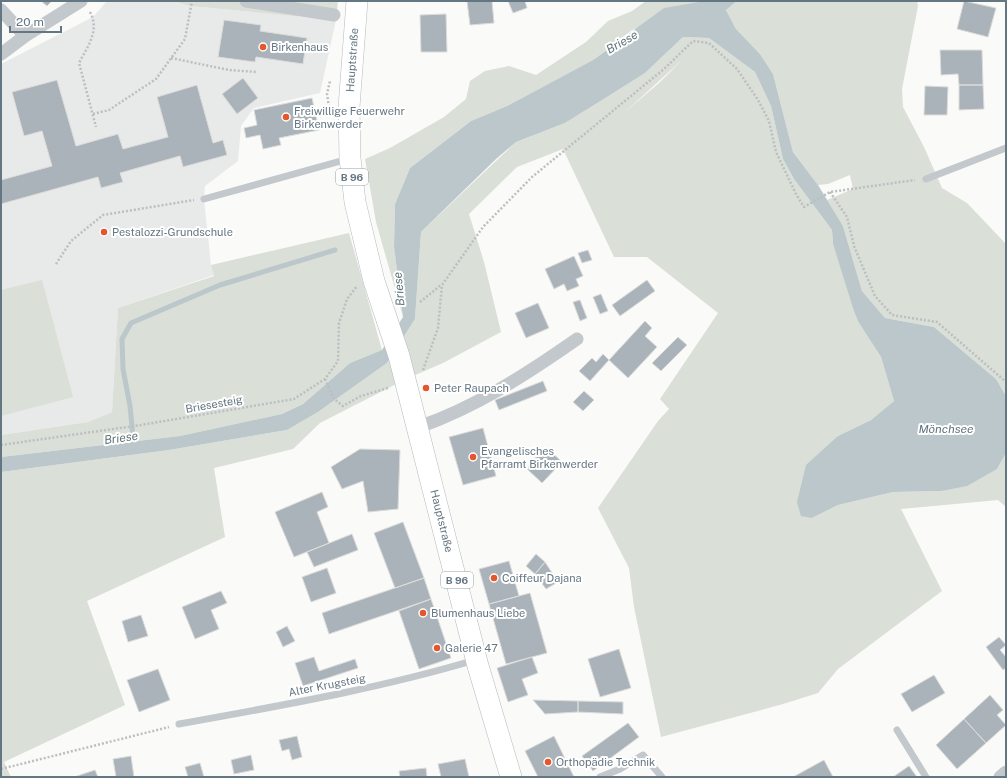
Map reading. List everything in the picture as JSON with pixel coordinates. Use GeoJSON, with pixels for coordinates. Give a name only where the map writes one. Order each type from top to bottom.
{"type":"FeatureCollection","features":[{"type":"Feature","properties":{"kind":"main road","name":"Hauptstraße"},"geometry":{"type":"LineString","coordinates":[[357,1],[350,99],[350,158],[355,202],[374,281],[399,356],[477,660],[511,777]]}},
{"type":"Feature","properties":{"kind":"street"},"geometry":{"type":"LineString","coordinates":[[246,1],[334,15]]}},
{"type":"Feature","properties":{"kind":"street"},"geometry":{"type":"LineString","coordinates":[[1,54],[25,36],[84,4]]}},
{"type":"Feature","properties":{"kind":"street"},"geometry":{"type":"LineString","coordinates":[[1,10],[25,36]]}},
{"type":"Feature","properties":{"kind":"street"},"geometry":{"type":"LineString","coordinates":[[418,427],[450,416],[530,372],[577,340]]}},
{"type":"Feature","properties":{"kind":"street"},"geometry":{"type":"LineString","coordinates":[[1000,777],[1006,772]]}},
{"type":"Feature","properties":{"kind":"lane"},"geometry":{"type":"LineString","coordinates":[[926,179],[1006,148]]}},
{"type":"Feature","properties":{"kind":"lane"},"geometry":{"type":"LineString","coordinates":[[204,199],[350,158]]}},
{"type":"Feature","properties":{"kind":"lane","name":"Alter Krugsteig"},"geometry":{"type":"LineString","coordinates":[[179,724],[358,691],[421,676],[477,660]]}},
{"type":"Feature","properties":{"kind":"lane"},"geometry":{"type":"LineString","coordinates":[[897,730],[926,777]]}},
{"type":"Feature","properties":{"kind":"lane"},"geometry":{"type":"LineString","coordinates":[[600,777],[620,769],[643,755],[662,777]]}},
{"type":"Feature","properties":{"kind":"path"},"geometry":{"type":"LineString","coordinates":[[93,114],[110,110],[156,79],[185,39],[192,1]]}},
{"type":"Feature","properties":{"kind":"path"},"geometry":{"type":"LineString","coordinates":[[84,4],[93,17],[95,32],[79,63],[96,127]]}},
{"type":"Feature","properties":{"kind":"path"},"geometry":{"type":"LineString","coordinates":[[420,302],[442,285],[483,227],[532,177],[664,68],[693,41],[709,43],[737,69],[758,100],[769,121],[776,152],[796,194],[804,206],[825,193],[926,179]]}},
{"type":"Feature","properties":{"kind":"path"},"geometry":{"type":"LineString","coordinates":[[171,58],[229,70],[256,72]]}},
{"type":"Feature","properties":{"kind":"path"},"geometry":{"type":"LineString","coordinates":[[830,192],[847,217],[854,246],[875,296],[892,315],[937,322],[1006,382]]}},
{"type":"Feature","properties":{"kind":"path"},"geometry":{"type":"LineString","coordinates":[[56,264],[71,241],[103,215],[204,199]]}},
{"type":"Feature","properties":{"kind":"path"},"geometry":{"type":"LineString","coordinates":[[374,281],[357,286],[347,299],[339,323],[338,361],[325,380],[334,399],[343,406],[361,396],[406,382],[421,375],[438,328],[442,285]]}},
{"type":"Feature","properties":{"kind":"path","name":"Briesesteig"},"geometry":{"type":"LineString","coordinates":[[1,446],[141,425],[294,399],[325,380]]}},
{"type":"Feature","properties":{"kind":"path"},"geometry":{"type":"LineString","coordinates":[[1,769],[179,724]]}},
{"type":"Feature","properties":{"kind":"shaded area","name":"Pestalozzi-Grundschule"},"geometry":{"type":"Polygon","coordinates":[[[107,1],[174,1],[191,6],[336,20],[320,93],[254,108],[241,126],[238,161],[205,186],[204,199],[211,265],[214,275],[118,308],[112,412],[88,422],[1,435],[1,64],[93,17],[107,1]]]}},
{"type":"Feature","properties":{"kind":"shaded area"},"geometry":{"type":"Polygon","coordinates":[[[174,1],[338,1],[336,20],[190,6],[174,1]]]}},
{"type":"Feature","properties":{"kind":"shaded area"},"geometry":{"type":"Polygon","coordinates":[[[646,1],[705,1],[632,30],[593,60],[507,106],[471,121],[410,168],[395,204],[394,247],[403,317],[376,222],[365,159],[390,148],[444,117],[466,99],[470,81],[485,71],[509,66],[536,75],[586,42],[608,21],[632,11],[646,1]]]}},
{"type":"Feature","properties":{"kind":"shaded area"},"geometry":{"type":"Polygon","coordinates":[[[737,1],[917,1],[918,6],[902,89],[903,107],[924,147],[942,188],[967,203],[1006,244],[1006,396],[996,379],[934,327],[885,318],[862,291],[843,226],[827,200],[853,189],[850,175],[828,184],[818,185],[793,152],[773,74],[760,54],[736,29],[726,10],[737,1]]]}},
{"type":"Feature","properties":{"kind":"shaded area"},"geometry":{"type":"Polygon","coordinates":[[[683,37],[709,38],[755,72],[771,106],[783,159],[794,179],[832,230],[833,244],[860,323],[881,357],[894,401],[871,420],[838,436],[812,518],[838,505],[893,492],[941,491],[997,469],[1006,453],[1006,507],[998,500],[901,509],[942,591],[838,669],[818,693],[661,737],[634,607],[629,568],[598,508],[658,421],[669,409],[660,399],[718,313],[647,257],[614,257],[563,149],[517,167],[469,214],[484,262],[501,332],[443,363],[406,379],[320,423],[293,449],[214,468],[225,537],[87,601],[125,705],[4,762],[11,777],[1,777],[1,472],[169,450],[287,430],[318,412],[387,363],[415,319],[421,232],[516,142],[565,123],[645,73],[683,37]],[[682,60],[625,112],[659,83],[682,60]]]}},
{"type":"Feature","properties":{"kind":"shaded area"},"geometry":{"type":"Polygon","coordinates":[[[349,233],[382,350],[350,363],[303,404],[282,414],[180,436],[1,457],[1,435],[88,422],[112,412],[118,308],[214,276],[211,265],[349,233]]]}},
{"type":"Feature","properties":{"kind":"shaded area"},"geometry":{"type":"Polygon","coordinates":[[[42,280],[73,397],[1,416],[1,290],[42,280]]]}},
{"type":"Feature","properties":{"kind":"water"},"geometry":{"type":"Polygon","coordinates":[[[705,1],[737,1],[726,10],[736,29],[760,54],[773,74],[793,152],[818,185],[843,226],[862,291],[885,318],[934,327],[996,379],[1006,396],[1006,453],[997,469],[967,486],[941,491],[893,492],[838,505],[812,518],[801,516],[797,502],[806,465],[838,436],[871,420],[894,401],[881,357],[858,321],[853,308],[833,244],[832,230],[794,179],[783,159],[771,106],[755,72],[709,38],[683,37],[645,73],[607,97],[565,123],[516,142],[496,159],[421,232],[415,319],[387,363],[318,412],[287,430],[169,450],[1,472],[1,457],[180,436],[282,414],[303,404],[350,363],[382,350],[403,317],[394,247],[395,204],[410,168],[471,121],[507,106],[593,60],[664,8],[705,1]]]}},
{"type":"Feature","properties":{"kind":"building"},"geometry":{"type":"Polygon","coordinates":[[[41,1],[52,1],[47,6],[41,1]]]}},
{"type":"Feature","properties":{"kind":"building"},"geometry":{"type":"Polygon","coordinates":[[[467,1],[492,1],[494,23],[470,25],[467,1]]]}},
{"type":"Feature","properties":{"kind":"building"},"geometry":{"type":"Polygon","coordinates":[[[508,1],[525,1],[527,8],[513,13],[508,1]]]}},
{"type":"Feature","properties":{"kind":"building"},"geometry":{"type":"Polygon","coordinates":[[[964,1],[996,8],[988,37],[957,29],[964,1]]]}},
{"type":"Feature","properties":{"kind":"building"},"geometry":{"type":"Polygon","coordinates":[[[446,14],[447,52],[421,52],[420,15],[446,14]]]}},
{"type":"Feature","properties":{"kind":"building","name":"Birkenhaus"},"geometry":{"type":"Polygon","coordinates":[[[224,20],[261,25],[260,31],[307,38],[303,64],[256,57],[255,62],[218,57],[224,20]]]}},
{"type":"Feature","properties":{"kind":"building"},"geometry":{"type":"Polygon","coordinates":[[[940,50],[982,50],[983,85],[959,85],[958,74],[941,75],[940,50]]]}},
{"type":"Feature","properties":{"kind":"building"},"geometry":{"type":"Polygon","coordinates":[[[243,78],[258,98],[237,114],[222,94],[243,78]]]}},
{"type":"Feature","properties":{"kind":"building"},"geometry":{"type":"Polygon","coordinates":[[[57,80],[76,146],[118,134],[123,149],[168,137],[157,97],[197,85],[213,143],[223,140],[227,155],[183,167],[180,156],[120,173],[123,182],[101,188],[98,177],[1,204],[1,180],[52,166],[42,131],[24,136],[12,92],[57,80]]]}},
{"type":"Feature","properties":{"kind":"building"},"geometry":{"type":"Polygon","coordinates":[[[959,85],[983,85],[984,109],[959,110],[959,85]]]}},
{"type":"Feature","properties":{"kind":"building"},"geometry":{"type":"Polygon","coordinates":[[[925,86],[948,87],[947,115],[924,115],[925,86]]]}},
{"type":"Feature","properties":{"kind":"building","name":"Freiwillige Feuerwehr Birkenwerder"},"geometry":{"type":"Polygon","coordinates":[[[312,98],[319,130],[279,138],[281,145],[263,149],[260,135],[246,138],[244,128],[257,125],[254,110],[312,98]]]}},
{"type":"Feature","properties":{"kind":"building"},"geometry":{"type":"Polygon","coordinates":[[[588,250],[592,260],[582,263],[578,253],[588,250]]]}},
{"type":"Feature","properties":{"kind":"building"},"geometry":{"type":"Polygon","coordinates":[[[574,256],[583,276],[576,279],[579,286],[567,291],[564,284],[554,289],[545,269],[574,256]]]}},
{"type":"Feature","properties":{"kind":"building"},"geometry":{"type":"Polygon","coordinates":[[[647,280],[655,291],[620,316],[612,305],[647,280]]]}},
{"type":"Feature","properties":{"kind":"building"},"geometry":{"type":"Polygon","coordinates":[[[601,294],[608,311],[600,314],[593,297],[601,294]]]}},
{"type":"Feature","properties":{"kind":"building"},"geometry":{"type":"Polygon","coordinates":[[[580,300],[587,318],[580,321],[573,302],[580,300]]]}},
{"type":"Feature","properties":{"kind":"building"},"geometry":{"type":"Polygon","coordinates":[[[538,303],[549,328],[526,338],[515,313],[538,303]]]}},
{"type":"Feature","properties":{"kind":"building"},"geometry":{"type":"Polygon","coordinates":[[[645,321],[652,328],[645,336],[657,347],[628,378],[609,360],[645,321]]]}},
{"type":"Feature","properties":{"kind":"building"},"geometry":{"type":"Polygon","coordinates":[[[678,337],[687,345],[661,371],[652,363],[678,337]]]}},
{"type":"Feature","properties":{"kind":"building"},"geometry":{"type":"Polygon","coordinates":[[[603,354],[609,360],[590,381],[579,371],[592,358],[596,362],[603,354]]]}},
{"type":"Feature","properties":{"kind":"building"},"geometry":{"type":"Polygon","coordinates":[[[543,381],[547,391],[499,410],[495,400],[543,381]]]}},
{"type":"Feature","properties":{"kind":"building"},"geometry":{"type":"Polygon","coordinates":[[[584,391],[594,400],[583,411],[573,402],[584,391]]]}},
{"type":"Feature","properties":{"kind":"building","name":"Evangelisches Pfarramt Birkenwerder"},"geometry":{"type":"Polygon","coordinates":[[[483,428],[496,476],[463,485],[449,437],[483,428]]]}},
{"type":"Feature","properties":{"kind":"building"},"geometry":{"type":"Polygon","coordinates":[[[546,447],[562,462],[542,483],[526,468],[546,447]]]}},
{"type":"Feature","properties":{"kind":"building"},"geometry":{"type":"Polygon","coordinates":[[[360,449],[400,450],[398,509],[368,512],[363,481],[342,489],[331,467],[360,449]]]}},
{"type":"Feature","properties":{"kind":"building"},"geometry":{"type":"Polygon","coordinates":[[[322,492],[328,507],[317,512],[329,543],[294,557],[275,512],[322,492]]]}},
{"type":"Feature","properties":{"kind":"building"},"geometry":{"type":"Polygon","coordinates":[[[403,522],[424,578],[395,588],[374,533],[403,522]]]}},
{"type":"Feature","properties":{"kind":"building"},"geometry":{"type":"Polygon","coordinates":[[[352,534],[358,550],[314,567],[307,552],[352,534]]]}},
{"type":"Feature","properties":{"kind":"building"},"geometry":{"type":"Polygon","coordinates":[[[536,554],[545,562],[535,574],[526,566],[536,554]]]}},
{"type":"Feature","properties":{"kind":"building"},"geometry":{"type":"Polygon","coordinates":[[[509,561],[519,596],[489,604],[479,569],[509,561]]]}},
{"type":"Feature","properties":{"kind":"building"},"geometry":{"type":"Polygon","coordinates":[[[545,562],[558,582],[546,589],[535,574],[545,562]]]}},
{"type":"Feature","properties":{"kind":"building"},"geometry":{"type":"Polygon","coordinates":[[[327,568],[336,593],[311,602],[302,577],[327,568]]]}},
{"type":"Feature","properties":{"kind":"building"},"geometry":{"type":"Polygon","coordinates":[[[424,578],[431,599],[329,634],[322,613],[424,578]]]}},
{"type":"Feature","properties":{"kind":"building"},"geometry":{"type":"Polygon","coordinates":[[[221,591],[227,603],[211,610],[219,629],[195,639],[182,607],[221,591]]]}},
{"type":"Feature","properties":{"kind":"building"},"geometry":{"type":"Polygon","coordinates":[[[530,593],[547,653],[506,664],[489,604],[530,593]]]}},
{"type":"Feature","properties":{"kind":"building"},"geometry":{"type":"Polygon","coordinates":[[[431,599],[451,658],[419,669],[399,611],[431,599]]]}},
{"type":"Feature","properties":{"kind":"building"},"geometry":{"type":"Polygon","coordinates":[[[141,615],[148,636],[128,642],[122,621],[141,615]]]}},
{"type":"Feature","properties":{"kind":"building"},"geometry":{"type":"Polygon","coordinates":[[[287,626],[295,641],[283,647],[276,632],[287,626]]]}},
{"type":"Feature","properties":{"kind":"building"},"geometry":{"type":"Polygon","coordinates":[[[999,637],[1006,645],[1000,650],[1006,657],[1006,668],[1003,670],[986,647],[999,637]]]}},
{"type":"Feature","properties":{"kind":"building"},"geometry":{"type":"Polygon","coordinates":[[[619,649],[631,688],[600,697],[588,659],[619,649]]]}},
{"type":"Feature","properties":{"kind":"building"},"geometry":{"type":"Polygon","coordinates":[[[314,657],[319,671],[355,659],[358,668],[303,686],[295,663],[314,657]]]}},
{"type":"Feature","properties":{"kind":"building"},"geometry":{"type":"Polygon","coordinates":[[[532,657],[538,673],[522,679],[528,695],[508,702],[497,668],[532,657]]]}},
{"type":"Feature","properties":{"kind":"building"},"geometry":{"type":"Polygon","coordinates":[[[158,669],[170,700],[139,712],[127,680],[158,669]]]}},
{"type":"Feature","properties":{"kind":"building"},"geometry":{"type":"Polygon","coordinates":[[[934,675],[945,693],[912,712],[901,694],[934,675]]]}},
{"type":"Feature","properties":{"kind":"building"},"geometry":{"type":"Polygon","coordinates":[[[990,695],[1003,710],[997,715],[1006,725],[986,743],[964,719],[990,695]]]}},
{"type":"Feature","properties":{"kind":"building"},"geometry":{"type":"Polygon","coordinates":[[[533,700],[578,701],[578,712],[545,714],[533,700]]]}},
{"type":"Feature","properties":{"kind":"building"},"geometry":{"type":"Polygon","coordinates":[[[578,701],[623,702],[623,714],[578,712],[578,701]]]}},
{"type":"Feature","properties":{"kind":"building"},"geometry":{"type":"Polygon","coordinates":[[[964,719],[986,743],[957,769],[936,745],[964,719]]]}},
{"type":"Feature","properties":{"kind":"building"},"geometry":{"type":"Polygon","coordinates":[[[628,723],[639,737],[593,771],[582,756],[628,723]]]}},
{"type":"Feature","properties":{"kind":"building"},"geometry":{"type":"Polygon","coordinates":[[[297,736],[302,757],[292,760],[289,749],[282,751],[279,740],[297,736]]]}},
{"type":"Feature","properties":{"kind":"building"},"geometry":{"type":"Polygon","coordinates":[[[554,736],[574,777],[538,777],[525,751],[554,736]]]}},
{"type":"Feature","properties":{"kind":"building"},"geometry":{"type":"Polygon","coordinates":[[[251,755],[254,770],[234,774],[231,760],[251,755]]]}},
{"type":"Feature","properties":{"kind":"building"},"geometry":{"type":"Polygon","coordinates":[[[131,756],[134,777],[116,777],[113,759],[131,756]]]}},
{"type":"Feature","properties":{"kind":"building"},"geometry":{"type":"Polygon","coordinates":[[[465,759],[469,777],[441,777],[438,764],[465,759]]]}},
{"type":"Feature","properties":{"kind":"building"},"geometry":{"type":"Polygon","coordinates":[[[824,760],[833,777],[793,777],[824,760]]]}},
{"type":"Feature","properties":{"kind":"building"},"geometry":{"type":"Polygon","coordinates":[[[200,763],[204,777],[188,777],[185,767],[200,763]]]}},
{"type":"Feature","properties":{"kind":"building"},"geometry":{"type":"Polygon","coordinates":[[[909,766],[917,777],[893,777],[909,766]]]}},
{"type":"Feature","properties":{"kind":"building"},"geometry":{"type":"Polygon","coordinates":[[[426,768],[427,777],[400,777],[399,771],[426,768]]]}},
{"type":"Feature","properties":{"kind":"building"},"geometry":{"type":"Polygon","coordinates":[[[95,770],[98,777],[77,777],[77,776],[95,770]]]}},
{"type":"Feature","properties":{"kind":"waterway","name":"Briese"},"geometry":{"type":"LineString","coordinates":[[134,447],[130,406],[123,369],[122,339],[131,323],[220,285],[335,250]]}},
{"type":"Feature","properties":{"kind":"place","name":"Birkenhaus"},"geometry":{"type":"Point","coordinates":[263,47]}},
{"type":"Feature","properties":{"kind":"place","name":"Freiwillige Feuerwehr Birkenwerder"},"geometry":{"type":"Point","coordinates":[286,117]}},
{"type":"Feature","properties":{"kind":"place","name":"Pestalozzi-Grundschule"},"geometry":{"type":"Point","coordinates":[104,232]}},
{"type":"Feature","properties":{"kind":"place","name":"Peter Raupach"},"geometry":{"type":"Point","coordinates":[426,388]}},
{"type":"Feature","properties":{"kind":"place","name":"Evangelisches Pfarramt Birkenwerder"},"geometry":{"type":"Point","coordinates":[473,457]}},
{"type":"Feature","properties":{"kind":"place","name":"Coiffeur Dajana"},"geometry":{"type":"Point","coordinates":[494,578]}},
{"type":"Feature","properties":{"kind":"place","name":"Blumenhaus Liebe"},"geometry":{"type":"Point","coordinates":[423,613]}},
{"type":"Feature","properties":{"kind":"place","name":"Galerie 47"},"geometry":{"type":"Point","coordinates":[437,648]}},
{"type":"Feature","properties":{"kind":"place","name":"Orthopädie Technik"},"geometry":{"type":"Point","coordinates":[548,762]}},
{"type":"Feature","properties":{"kind":"water label","name":"Mönchsee"},"geometry":{"type":"Point","coordinates":[946,429]}}]}
